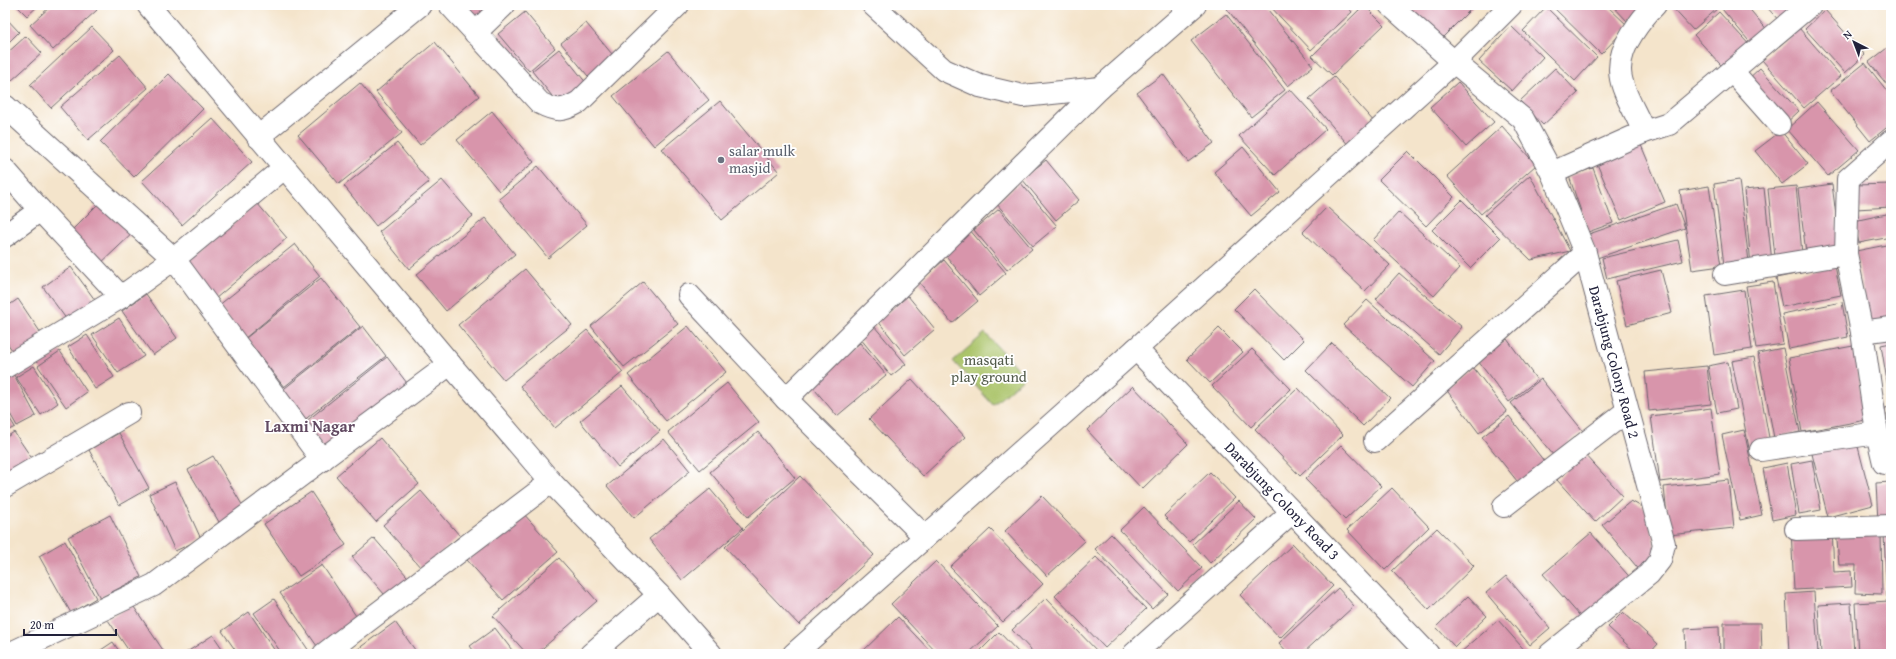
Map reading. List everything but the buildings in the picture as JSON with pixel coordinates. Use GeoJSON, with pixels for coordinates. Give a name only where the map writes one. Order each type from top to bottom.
{"type":"FeatureCollection","features":[{"type":"Feature","properties":{"kind":"street"},"geometry":{"type":"LineString","coordinates":[[148,5],[284,168],[551,482],[659,595],[711,654]]}},
{"type":"Feature","properties":{"kind":"street"},"geometry":{"type":"LineString","coordinates":[[258,136],[420,5]]}},
{"type":"Feature","properties":{"kind":"street"},"geometry":{"type":"LineString","coordinates":[[450,5],[540,103],[553,109],[566,109],[579,102],[678,5]]}},
{"type":"Feature","properties":{"kind":"street"},"geometry":{"type":"LineString","coordinates":[[476,33],[504,5]]}},
{"type":"Feature","properties":{"kind":"street"},"geometry":{"type":"LineString","coordinates":[[873,5],[944,70],[980,86],[1023,96],[1100,88]]}},
{"type":"Feature","properties":{"kind":"street"},"geometry":{"type":"LineString","coordinates":[[786,399],[1100,88],[1195,5]]}},
{"type":"Feature","properties":{"kind":"street","name":"Darabjung Colony Road 2"},"geometry":{"type":"LineString","coordinates":[[1390,5],[1454,62],[1523,119],[1552,173],[1585,253],[1664,544],[1660,560],[1650,574],[1550,654]]}},
{"type":"Feature","properties":{"kind":"street"},"geometry":{"type":"LineString","coordinates":[[794,654],[1136,349],[1454,62],[1511,5]]}},
{"type":"Feature","properties":{"kind":"street"},"geometry":{"type":"LineString","coordinates":[[1644,132],[1622,84],[1619,68],[1622,54],[1629,38],[1647,13],[1655,5]]}},
{"type":"Feature","properties":{"kind":"street"},"geometry":{"type":"LineString","coordinates":[[1552,173],[1644,132],[1669,124],[1810,5]]}},
{"type":"Feature","properties":{"kind":"street"},"geometry":{"type":"LineString","coordinates":[[1732,71],[1779,124]]}},
{"type":"Feature","properties":{"kind":"street"},"geometry":{"type":"LineString","coordinates":[[5,106],[174,259],[322,460]]}},
{"type":"Feature","properties":{"kind":"street"},"geometry":{"type":"LineString","coordinates":[[1884,463],[1877,433],[1862,332],[1846,254],[1848,179],[1891,141]]}},
{"type":"Feature","properties":{"kind":"street"},"geometry":{"type":"LineString","coordinates":[[5,367],[121,297],[174,259],[284,168]]}},
{"type":"Feature","properties":{"kind":"street"},"geometry":{"type":"LineString","coordinates":[[5,170],[121,297]]}},
{"type":"Feature","properties":{"kind":"street"},"geometry":{"type":"LineString","coordinates":[[5,236],[40,210]]}},
{"type":"Feature","properties":{"kind":"street"},"geometry":{"type":"LineString","coordinates":[[1375,441],[1585,253]]}},
{"type":"Feature","properties":{"kind":"street"},"geometry":{"type":"LineString","coordinates":[[1725,274],[1846,254]]}},
{"type":"Feature","properties":{"kind":"street"},"geometry":{"type":"LineString","coordinates":[[689,295],[786,399],[925,537]]}},
{"type":"Feature","properties":{"kind":"street"},"geometry":{"type":"LineString","coordinates":[[1862,332],[1891,328]]}},
{"type":"Feature","properties":{"kind":"street","name":"Darabjung Colony Road 3"},"geometry":{"type":"LineString","coordinates":[[1136,349],[1428,654]]}},
{"type":"Feature","properties":{"kind":"street"},"geometry":{"type":"LineString","coordinates":[[9,654],[154,585],[450,364]]}},
{"type":"Feature","properties":{"kind":"street"},"geometry":{"type":"LineString","coordinates":[[1504,506],[1627,411]]}},
{"type":"Feature","properties":{"kind":"street"},"geometry":{"type":"LineString","coordinates":[[5,486],[129,413]]}},
{"type":"Feature","properties":{"kind":"street"},"geometry":{"type":"LineString","coordinates":[[1761,450],[1877,433]]}},
{"type":"Feature","properties":{"kind":"street"},"geometry":{"type":"LineString","coordinates":[[324,654],[551,482]]}},
{"type":"Feature","properties":{"kind":"street"},"geometry":{"type":"LineString","coordinates":[[1134,654],[1292,512]]}},
{"type":"Feature","properties":{"kind":"street"},"geometry":{"type":"LineString","coordinates":[[1796,529],[1891,526]]}},
{"type":"Feature","properties":{"kind":"street"},"geometry":{"type":"LineString","coordinates":[[591,654],[659,595]]}},
{"type":"Feature","properties":{"kind":"green space","name":"masqati play ground"},"geometry":{"type":"Polygon","coordinates":[[[985,333],[1025,377],[993,405],[953,361],[985,333]]]}},
{"type":"Feature","properties":{"kind":"place","name":"salar mulk masjid"},"geometry":{"type":"Point","coordinates":[721,160]}},
{"type":"Feature","properties":{"kind":"district","name":"Laxmi Nagar"},"geometry":{"type":"Point","coordinates":[310,426]}}]}
